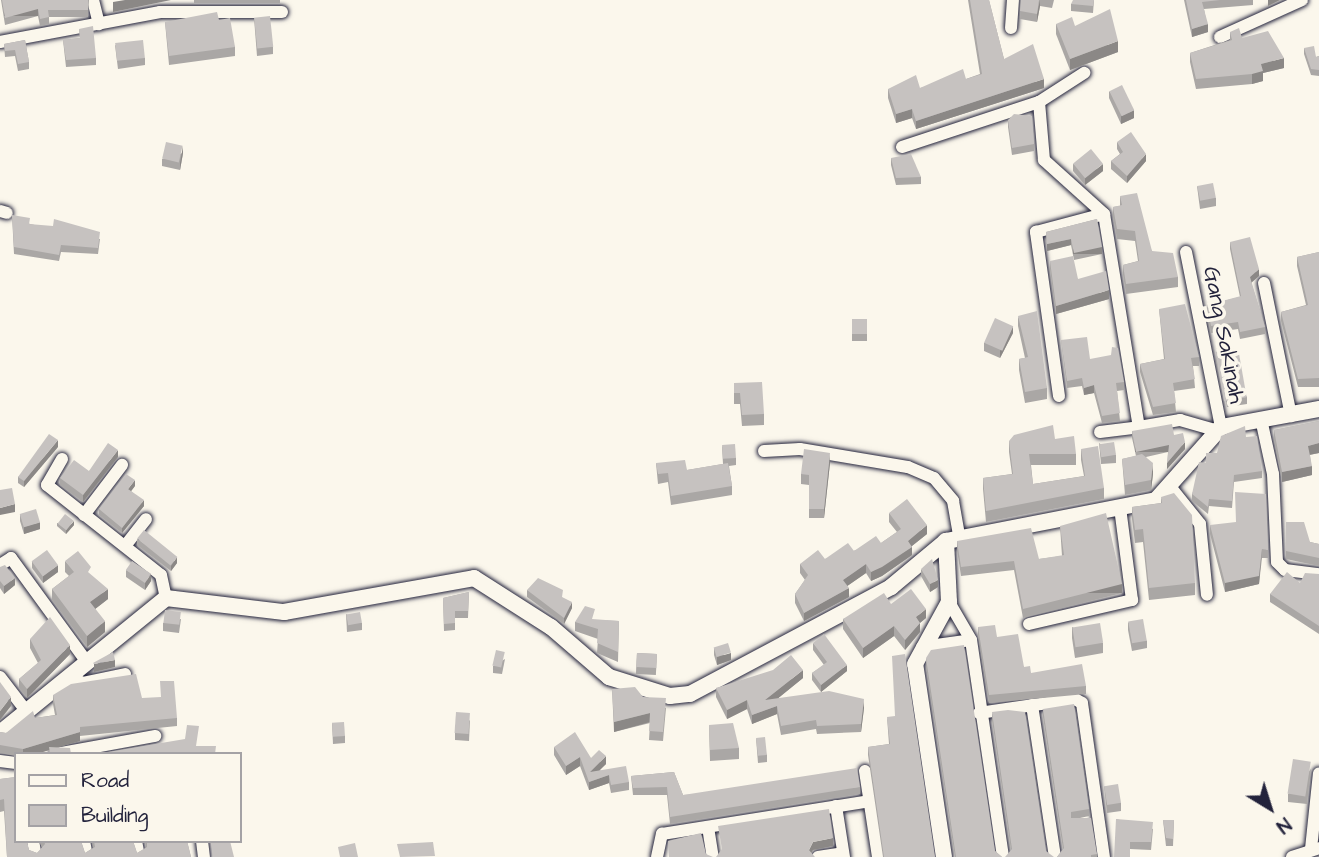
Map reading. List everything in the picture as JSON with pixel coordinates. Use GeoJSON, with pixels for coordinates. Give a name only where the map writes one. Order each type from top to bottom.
{"type":"FeatureCollection","features":[{"type":"Feature","properties":{"kind":"street"},"geometry":{"type":"LineString","coordinates":[[93,0],[99,24]]}},
{"type":"Feature","properties":{"kind":"street"},"geometry":{"type":"LineString","coordinates":[[1012,28],[1013,0]]}},
{"type":"Feature","properties":{"kind":"street"},"geometry":{"type":"LineString","coordinates":[[1220,37],[1302,0]]}},
{"type":"Feature","properties":{"kind":"street"},"geometry":{"type":"LineString","coordinates":[[0,43],[179,10],[282,12]]}},
{"type":"Feature","properties":{"kind":"street"},"geometry":{"type":"LineString","coordinates":[[901,147],[1039,103],[1084,73]]}},
{"type":"Feature","properties":{"kind":"street"},"geometry":{"type":"LineString","coordinates":[[1039,103],[1044,160],[1104,214],[1139,427]]}},
{"type":"Feature","properties":{"kind":"street"},"geometry":{"type":"LineString","coordinates":[[1059,396],[1035,232],[1104,214]]}},
{"type":"Feature","properties":{"kind":"street","name":"Gang Sakinah"},"geometry":{"type":"LineString","coordinates":[[1186,252],[1219,429]]}},
{"type":"Feature","properties":{"kind":"street"},"geometry":{"type":"LineString","coordinates":[[1264,283],[1291,416]]}},
{"type":"Feature","properties":{"kind":"street"},"geometry":{"type":"LineString","coordinates":[[1100,432],[1180,421],[1219,429],[1319,409]]}},
{"type":"Feature","properties":{"kind":"street"},"geometry":{"type":"LineString","coordinates":[[1261,419],[1273,474],[1278,562],[1285,570],[1319,574]]}},
{"type":"Feature","properties":{"kind":"street"},"geometry":{"type":"LineString","coordinates":[[0,733],[166,598],[284,612],[474,578],[551,627],[589,666],[670,696],[707,688],[848,612],[953,538],[1120,507],[1172,489],[1219,429]]}},
{"type":"Feature","properties":{"kind":"street"},"geometry":{"type":"LineString","coordinates":[[764,451],[823,453],[908,467],[934,478],[953,501],[949,602],[922,646],[915,674],[944,857]]}},
{"type":"Feature","properties":{"kind":"street"},"geometry":{"type":"LineString","coordinates":[[62,458],[47,485],[164,578],[166,598]]}},
{"type":"Feature","properties":{"kind":"street"},"geometry":{"type":"LineString","coordinates":[[84,515],[122,465]]}},
{"type":"Feature","properties":{"kind":"street"},"geometry":{"type":"LineString","coordinates":[[1172,489],[1200,524],[1207,595]]}},
{"type":"Feature","properties":{"kind":"street"},"geometry":{"type":"LineString","coordinates":[[1029,624],[1132,600],[1120,507]]}},
{"type":"Feature","properties":{"kind":"street"},"geometry":{"type":"LineString","coordinates":[[125,546],[146,519]]}},
{"type":"Feature","properties":{"kind":"street"},"geometry":{"type":"LineString","coordinates":[[0,565],[12,558],[86,661]]}},
{"type":"Feature","properties":{"kind":"street"},"geometry":{"type":"LineString","coordinates":[[949,602],[971,640],[979,713],[1003,857]]}},
{"type":"Feature","properties":{"kind":"street"},"geometry":{"type":"LineString","coordinates":[[922,646],[971,640]]}},
{"type":"Feature","properties":{"kind":"street"},"geometry":{"type":"LineString","coordinates":[[70,675],[82,683],[125,674]]}},
{"type":"Feature","properties":{"kind":"street"},"geometry":{"type":"LineString","coordinates":[[0,677],[27,712]]}},
{"type":"Feature","properties":{"kind":"street"},"geometry":{"type":"LineString","coordinates":[[979,713],[1075,699],[1084,706],[1104,857]]}},
{"type":"Feature","properties":{"kind":"street"},"geometry":{"type":"LineString","coordinates":[[1032,705],[1055,857]]}},
{"type":"Feature","properties":{"kind":"street"},"geometry":{"type":"LineString","coordinates":[[67,752],[155,736]]}},
{"type":"Feature","properties":{"kind":"street"},"geometry":{"type":"LineString","coordinates":[[865,771],[878,857]]}},
{"type":"Feature","properties":{"kind":"street"},"geometry":{"type":"LineString","coordinates":[[1293,857],[1315,848],[1319,773]]}},
{"type":"Feature","properties":{"kind":"street"},"geometry":{"type":"LineString","coordinates":[[657,857],[656,842],[662,834],[870,801]]}},
{"type":"Feature","properties":{"kind":"street"},"geometry":{"type":"LineString","coordinates":[[818,857],[844,855],[836,806]]}},
{"type":"Feature","properties":{"kind":"street"},"geometry":{"type":"LineString","coordinates":[[708,827],[713,857]]}},
{"type":"Feature","properties":{"kind":"building"},"geometry":{"type":"Polygon","coordinates":[[[2,0],[88,0],[88,10],[48,10],[49,17],[40,19],[38,9],[5,18],[2,0]]]}},
{"type":"Feature","properties":{"kind":"building"},"geometry":{"type":"Polygon","coordinates":[[[970,0],[989,0],[1004,59],[1033,44],[1044,79],[916,121],[912,109],[896,114],[888,89],[916,75],[920,88],[963,69],[966,79],[982,74],[970,0]]]}},
{"type":"Feature","properties":{"kind":"building"},"geometry":{"type":"Polygon","coordinates":[[[1021,0],[1039,0],[1037,14],[1020,11],[1021,0]]]}},
{"type":"Feature","properties":{"kind":"building"},"geometry":{"type":"Polygon","coordinates":[[[1073,0],[1094,0],[1093,6],[1071,4],[1073,0]]]}},
{"type":"Feature","properties":{"kind":"building"},"geometry":{"type":"Polygon","coordinates":[[[1186,0],[1220,0],[1202,2],[1208,24],[1192,29],[1186,0]]]}},
{"type":"Feature","properties":{"kind":"building"},"geometry":{"type":"Polygon","coordinates":[[[1110,9],[1118,41],[1070,59],[1056,24],[1072,17],[1075,26],[1110,9]]]}},
{"type":"Feature","properties":{"kind":"building"},"geometry":{"type":"Polygon","coordinates":[[[217,12],[219,20],[230,18],[235,47],[169,56],[165,22],[217,12]]]}},
{"type":"Feature","properties":{"kind":"building"},"geometry":{"type":"Polygon","coordinates":[[[270,16],[273,47],[257,49],[254,18],[270,16]]]}},
{"type":"Feature","properties":{"kind":"building"},"geometry":{"type":"Polygon","coordinates":[[[93,26],[96,58],[66,60],[63,40],[80,38],[79,29],[93,26]]]}},
{"type":"Feature","properties":{"kind":"building"},"geometry":{"type":"Polygon","coordinates":[[[1239,28],[1242,38],[1268,31],[1284,58],[1261,64],[1263,71],[1252,74],[1196,79],[1190,53],[1232,40],[1230,32],[1239,28]]]}},
{"type":"Feature","properties":{"kind":"building"},"geometry":{"type":"Polygon","coordinates":[[[25,40],[29,62],[18,64],[15,50],[5,51],[4,44],[25,40]]]}},
{"type":"Feature","properties":{"kind":"building"},"geometry":{"type":"Polygon","coordinates":[[[143,40],[145,58],[117,61],[115,43],[143,40]]]}},
{"type":"Feature","properties":{"kind":"building"},"geometry":{"type":"Polygon","coordinates":[[[1314,46],[1316,57],[1319,56],[1319,70],[1311,69],[1304,48],[1314,46]]]}},
{"type":"Feature","properties":{"kind":"building"},"geometry":{"type":"Polygon","coordinates":[[[1122,85],[1134,110],[1122,116],[1109,91],[1122,85]]]}},
{"type":"Feature","properties":{"kind":"building"},"geometry":{"type":"Polygon","coordinates":[[[1014,114],[1032,116],[1034,144],[1012,148],[1008,120],[1014,114]]]}},
{"type":"Feature","properties":{"kind":"building"},"geometry":{"type":"Polygon","coordinates":[[[1131,132],[1146,154],[1127,176],[1111,161],[1123,152],[1117,142],[1131,132]]]}},
{"type":"Feature","properties":{"kind":"building"},"geometry":{"type":"Polygon","coordinates":[[[166,142],[183,146],[179,162],[162,159],[166,142]]]}},
{"type":"Feature","properties":{"kind":"building"},"geometry":{"type":"Polygon","coordinates":[[[1091,149],[1103,164],[1085,178],[1073,163],[1091,149]]]}},
{"type":"Feature","properties":{"kind":"building"},"geometry":{"type":"Polygon","coordinates":[[[911,154],[921,177],[896,178],[891,158],[911,154]]]}},
{"type":"Feature","properties":{"kind":"building"},"geometry":{"type":"Polygon","coordinates":[[[1213,183],[1216,198],[1200,201],[1197,186],[1213,183]]]}},
{"type":"Feature","properties":{"kind":"building"},"geometry":{"type":"Polygon","coordinates":[[[1137,193],[1152,251],[1173,253],[1178,277],[1126,284],[1123,265],[1139,261],[1135,231],[1117,229],[1113,207],[1122,205],[1120,196],[1137,193]]]}},
{"type":"Feature","properties":{"kind":"building"},"geometry":{"type":"Polygon","coordinates":[[[12,215],[30,218],[29,224],[53,226],[54,219],[100,232],[98,248],[61,245],[59,255],[14,247],[12,215]]]}},
{"type":"Feature","properties":{"kind":"building"},"geometry":{"type":"Polygon","coordinates":[[[1097,219],[1102,247],[1074,253],[1071,239],[1047,244],[1046,232],[1097,219]]]}},
{"type":"Feature","properties":{"kind":"building"},"geometry":{"type":"Polygon","coordinates":[[[1250,237],[1259,269],[1250,277],[1265,327],[1240,332],[1238,322],[1211,326],[1207,305],[1241,296],[1230,242],[1250,237]]]}},
{"type":"Feature","properties":{"kind":"building"},"geometry":{"type":"Polygon","coordinates":[[[1319,252],[1319,378],[1298,379],[1281,312],[1308,305],[1297,257],[1319,252]]]}},
{"type":"Feature","properties":{"kind":"building"},"geometry":{"type":"Polygon","coordinates":[[[1073,256],[1078,279],[1106,271],[1109,290],[1056,306],[1050,261],[1073,256]]]}},
{"type":"Feature","properties":{"kind":"building"},"geometry":{"type":"Polygon","coordinates":[[[1185,304],[1199,357],[1191,358],[1195,379],[1173,383],[1176,403],[1153,407],[1140,364],[1165,359],[1159,309],[1185,304]]]}},
{"type":"Feature","properties":{"kind":"building"},"geometry":{"type":"Polygon","coordinates":[[[1037,311],[1047,388],[1025,392],[1019,359],[1028,357],[1018,316],[1037,311]]]}},
{"type":"Feature","properties":{"kind":"building"},"geometry":{"type":"Polygon","coordinates":[[[995,318],[1013,326],[1002,351],[984,343],[995,318]]]}},
{"type":"Feature","properties":{"kind":"building"},"geometry":{"type":"Polygon","coordinates":[[[852,319],[867,319],[867,334],[852,334],[852,319]]]}},
{"type":"Feature","properties":{"kind":"building"},"geometry":{"type":"Polygon","coordinates":[[[1087,337],[1090,359],[1111,355],[1112,347],[1118,348],[1124,382],[1116,383],[1120,413],[1102,416],[1094,385],[1084,388],[1082,378],[1067,381],[1061,340],[1087,337]]]}},
{"type":"Feature","properties":{"kind":"building"},"geometry":{"type":"Polygon","coordinates":[[[1238,348],[1247,397],[1224,401],[1215,352],[1238,348]]]}},
{"type":"Feature","properties":{"kind":"building"},"geometry":{"type":"Polygon","coordinates":[[[762,382],[764,414],[742,415],[740,393],[734,393],[734,383],[762,382]]]}},
{"type":"Feature","properties":{"kind":"building"},"geometry":{"type":"Polygon","coordinates":[[[1319,421],[1319,443],[1308,446],[1312,466],[1282,472],[1274,430],[1319,421]]]}},
{"type":"Feature","properties":{"kind":"building"},"geometry":{"type":"Polygon","coordinates":[[[1172,424],[1174,435],[1183,433],[1185,442],[1167,463],[1169,445],[1136,452],[1132,431],[1172,424]]]}},
{"type":"Feature","properties":{"kind":"building"},"geometry":{"type":"Polygon","coordinates":[[[1053,425],[1055,439],[1074,436],[1076,454],[1029,454],[1033,484],[1085,476],[1081,449],[1098,446],[1104,488],[986,511],[983,478],[1013,474],[1009,441],[1014,435],[1053,425]]]}},
{"type":"Feature","properties":{"kind":"building"},"geometry":{"type":"Polygon","coordinates":[[[1245,426],[1246,437],[1257,436],[1262,471],[1234,475],[1232,501],[1209,499],[1208,507],[1192,494],[1199,462],[1206,463],[1206,453],[1217,453],[1221,436],[1245,426]]]}},
{"type":"Feature","properties":{"kind":"building"},"geometry":{"type":"Polygon","coordinates":[[[49,434],[58,440],[24,481],[18,477],[49,434]]]}},
{"type":"Feature","properties":{"kind":"building"},"geometry":{"type":"Polygon","coordinates":[[[1114,442],[1116,455],[1101,457],[1099,444],[1114,442]]]}},
{"type":"Feature","properties":{"kind":"building"},"geometry":{"type":"Polygon","coordinates":[[[108,443],[118,450],[83,495],[60,478],[74,460],[89,471],[108,443]]]}},
{"type":"Feature","properties":{"kind":"building"},"geometry":{"type":"Polygon","coordinates":[[[735,444],[736,458],[723,459],[722,445],[735,444]]]}},
{"type":"Feature","properties":{"kind":"building"},"geometry":{"type":"Polygon","coordinates":[[[804,449],[830,453],[824,509],[809,509],[809,475],[801,474],[804,449]]]}},
{"type":"Feature","properties":{"kind":"building"},"geometry":{"type":"Polygon","coordinates":[[[1142,454],[1153,463],[1151,480],[1125,485],[1122,459],[1142,454]]]}},
{"type":"Feature","properties":{"kind":"building"},"geometry":{"type":"Polygon","coordinates":[[[685,460],[687,470],[728,463],[732,486],[671,496],[668,473],[658,474],[656,463],[685,460]]]}},
{"type":"Feature","properties":{"kind":"building"},"geometry":{"type":"Polygon","coordinates":[[[126,474],[135,480],[128,489],[144,500],[122,528],[99,509],[126,474]]]}},
{"type":"Feature","properties":{"kind":"building"},"geometry":{"type":"Polygon","coordinates":[[[12,488],[15,504],[0,508],[0,490],[12,488]]]}},
{"type":"Feature","properties":{"kind":"building"},"geometry":{"type":"Polygon","coordinates":[[[1235,492],[1266,494],[1268,550],[1262,549],[1259,576],[1225,583],[1210,525],[1236,522],[1235,492]]]}},
{"type":"Feature","properties":{"kind":"building"},"geometry":{"type":"Polygon","coordinates":[[[1174,493],[1192,515],[1195,583],[1149,588],[1143,529],[1135,530],[1132,507],[1162,503],[1161,497],[1174,493]]]}},
{"type":"Feature","properties":{"kind":"building"},"geometry":{"type":"Polygon","coordinates":[[[907,499],[927,525],[908,541],[912,547],[871,572],[866,564],[843,580],[849,588],[804,613],[795,594],[808,575],[800,564],[818,550],[825,559],[848,543],[854,551],[876,536],[881,543],[901,529],[889,513],[907,499]]]}},
{"type":"Feature","properties":{"kind":"building"},"geometry":{"type":"Polygon","coordinates":[[[36,509],[40,522],[24,527],[20,514],[36,509]]]}},
{"type":"Feature","properties":{"kind":"building"},"geometry":{"type":"Polygon","coordinates":[[[1106,513],[1122,584],[1023,609],[1014,561],[961,567],[957,541],[1031,528],[1039,559],[1064,555],[1060,526],[1106,513]]]}},
{"type":"Feature","properties":{"kind":"building"},"geometry":{"type":"Polygon","coordinates":[[[65,514],[74,521],[66,530],[58,523],[65,514]]]}},
{"type":"Feature","properties":{"kind":"building"},"geometry":{"type":"Polygon","coordinates":[[[1286,522],[1304,522],[1310,542],[1319,544],[1319,558],[1286,551],[1286,522]]]}},
{"type":"Feature","properties":{"kind":"building"},"geometry":{"type":"Polygon","coordinates":[[[144,530],[177,557],[170,566],[137,539],[144,530]]]}},
{"type":"Feature","properties":{"kind":"building"},"geometry":{"type":"Polygon","coordinates":[[[47,550],[58,565],[43,577],[32,561],[47,550]]]}},
{"type":"Feature","properties":{"kind":"building"},"geometry":{"type":"Polygon","coordinates":[[[78,551],[91,567],[88,572],[108,589],[90,602],[105,621],[87,636],[52,589],[74,572],[65,561],[78,551]]]}},
{"type":"Feature","properties":{"kind":"building"},"geometry":{"type":"Polygon","coordinates":[[[932,559],[938,580],[930,584],[921,569],[932,559]]]}},
{"type":"Feature","properties":{"kind":"building"},"geometry":{"type":"Polygon","coordinates":[[[132,561],[151,574],[145,583],[126,570],[132,561]]]}},
{"type":"Feature","properties":{"kind":"building"},"geometry":{"type":"Polygon","coordinates":[[[5,565],[15,578],[4,586],[0,581],[0,567],[5,565]]]}},
{"type":"Feature","properties":{"kind":"building"},"geometry":{"type":"Polygon","coordinates":[[[1287,572],[1300,583],[1305,573],[1319,574],[1319,626],[1270,594],[1287,572]]]}},
{"type":"Feature","properties":{"kind":"building"},"geometry":{"type":"Polygon","coordinates":[[[538,578],[563,590],[562,597],[572,602],[564,618],[527,590],[538,578]]]}},
{"type":"Feature","properties":{"kind":"building"},"geometry":{"type":"Polygon","coordinates":[[[911,589],[926,609],[916,617],[920,623],[905,640],[894,626],[863,648],[843,619],[884,593],[891,604],[911,589]]]}},
{"type":"Feature","properties":{"kind":"building"},"geometry":{"type":"Polygon","coordinates":[[[469,592],[468,611],[455,611],[455,623],[444,624],[443,598],[469,592]]]}},
{"type":"Feature","properties":{"kind":"building"},"geometry":{"type":"Polygon","coordinates":[[[585,606],[595,609],[592,619],[619,621],[618,652],[597,643],[598,629],[575,622],[585,606]]]}},
{"type":"Feature","properties":{"kind":"building"},"geometry":{"type":"Polygon","coordinates":[[[165,610],[181,612],[179,625],[163,623],[165,610]]]}},
{"type":"Feature","properties":{"kind":"building"},"geometry":{"type":"Polygon","coordinates":[[[360,612],[362,623],[348,625],[346,614],[360,612]]]}},
{"type":"Feature","properties":{"kind":"building"},"geometry":{"type":"Polygon","coordinates":[[[50,617],[70,645],[27,689],[19,679],[41,660],[30,639],[50,617]]]}},
{"type":"Feature","properties":{"kind":"building"},"geometry":{"type":"Polygon","coordinates":[[[1143,619],[1147,641],[1132,643],[1128,622],[1143,619]]]}},
{"type":"Feature","properties":{"kind":"building"},"geometry":{"type":"Polygon","coordinates":[[[1100,623],[1103,643],[1075,647],[1072,627],[1100,623]]]}},
{"type":"Feature","properties":{"kind":"building"},"geometry":{"type":"Polygon","coordinates":[[[995,625],[997,637],[1018,634],[1024,667],[1030,666],[1031,673],[1082,664],[1086,686],[989,695],[978,627],[995,625]]]}},
{"type":"Feature","properties":{"kind":"building"},"geometry":{"type":"Polygon","coordinates":[[[824,634],[847,665],[821,685],[812,673],[827,662],[813,643],[824,634]]]}},
{"type":"Feature","properties":{"kind":"building"},"geometry":{"type":"Polygon","coordinates":[[[728,643],[731,653],[717,657],[714,647],[728,643]]]}},
{"type":"Feature","properties":{"kind":"building"},"geometry":{"type":"Polygon","coordinates":[[[964,645],[995,851],[1002,857],[956,857],[926,658],[931,650],[964,645]]]}},
{"type":"Feature","properties":{"kind":"building"},"geometry":{"type":"Polygon","coordinates":[[[496,650],[505,652],[501,668],[492,666],[496,650]]]}},
{"type":"Feature","properties":{"kind":"building"},"geometry":{"type":"Polygon","coordinates":[[[113,652],[115,660],[93,663],[113,652]]]}},
{"type":"Feature","properties":{"kind":"building"},"geometry":{"type":"Polygon","coordinates":[[[637,653],[657,654],[656,668],[636,667],[637,653]]]}},
{"type":"Feature","properties":{"kind":"building"},"geometry":{"type":"Polygon","coordinates":[[[905,654],[935,857],[884,857],[868,747],[890,744],[887,717],[895,716],[892,656],[905,654]]]}},
{"type":"Feature","properties":{"kind":"building"},"geometry":{"type":"Polygon","coordinates":[[[791,655],[803,670],[765,700],[829,691],[864,699],[861,724],[817,726],[816,720],[781,726],[777,706],[752,715],[747,700],[727,710],[716,688],[773,670],[791,655]]]}},
{"type":"Feature","properties":{"kind":"building"},"geometry":{"type":"Polygon","coordinates":[[[136,674],[142,698],[161,697],[160,681],[174,681],[177,718],[80,727],[80,732],[23,749],[0,745],[0,732],[6,733],[33,711],[35,718],[57,715],[53,695],[71,684],[136,674]]]}},
{"type":"Feature","properties":{"kind":"building"},"geometry":{"type":"Polygon","coordinates":[[[0,682],[11,697],[0,711],[0,682]]]}},
{"type":"Feature","properties":{"kind":"building"},"geometry":{"type":"Polygon","coordinates":[[[635,687],[643,697],[666,698],[663,732],[649,731],[650,713],[614,722],[612,689],[635,687]]]}},
{"type":"Feature","properties":{"kind":"building"},"geometry":{"type":"Polygon","coordinates":[[[1074,704],[1089,809],[1071,812],[1071,818],[1091,818],[1097,854],[1091,857],[1057,857],[1064,848],[1043,709],[1074,704]]]}},
{"type":"Feature","properties":{"kind":"building"},"geometry":{"type":"Polygon","coordinates":[[[456,712],[470,713],[469,734],[455,733],[456,712]]]}},
{"type":"Feature","properties":{"kind":"building"},"geometry":{"type":"Polygon","coordinates":[[[992,712],[1025,712],[1046,851],[1054,857],[1005,857],[1012,849],[992,712]]]}},
{"type":"Feature","properties":{"kind":"building"},"geometry":{"type":"Polygon","coordinates":[[[344,722],[345,736],[333,737],[332,723],[344,722]]]}},
{"type":"Feature","properties":{"kind":"building"},"geometry":{"type":"Polygon","coordinates":[[[733,723],[739,748],[710,750],[709,725],[733,723]]]}},
{"type":"Feature","properties":{"kind":"building"},"geometry":{"type":"Polygon","coordinates":[[[187,725],[199,726],[196,746],[216,746],[215,752],[108,752],[185,739],[187,725]]]}},
{"type":"Feature","properties":{"kind":"building"},"geometry":{"type":"Polygon","coordinates":[[[575,732],[591,758],[599,750],[606,756],[590,772],[626,766],[629,782],[611,785],[609,775],[589,782],[580,757],[566,766],[554,747],[575,732]]]}},
{"type":"Feature","properties":{"kind":"building"},"geometry":{"type":"Polygon","coordinates":[[[765,737],[767,755],[758,756],[756,738],[765,737]]]}},
{"type":"Feature","properties":{"kind":"building"},"geometry":{"type":"Polygon","coordinates":[[[49,747],[70,748],[71,752],[50,752],[49,747]]]}},
{"type":"Feature","properties":{"kind":"building"},"geometry":{"type":"Polygon","coordinates":[[[1293,759],[1311,762],[1305,796],[1288,794],[1293,759]]]}},
{"type":"Feature","properties":{"kind":"building"},"geometry":{"type":"Polygon","coordinates":[[[857,768],[860,787],[670,817],[667,787],[633,788],[631,776],[674,772],[683,795],[857,768]]]}},
{"type":"Feature","properties":{"kind":"building"},"geometry":{"type":"Polygon","coordinates":[[[14,777],[14,843],[27,843],[29,850],[37,853],[45,843],[82,843],[85,853],[95,847],[94,843],[134,843],[137,853],[147,847],[147,843],[188,843],[191,857],[7,857],[4,799],[0,800],[0,779],[14,777]]]}},
{"type":"Feature","properties":{"kind":"building"},"geometry":{"type":"Polygon","coordinates":[[[1118,784],[1121,803],[1107,805],[1104,786],[1118,784]]]}},
{"type":"Feature","properties":{"kind":"building"},"geometry":{"type":"Polygon","coordinates":[[[829,809],[833,838],[813,842],[809,850],[815,857],[716,857],[722,849],[718,826],[829,809]]]}},
{"type":"Feature","properties":{"kind":"building"},"geometry":{"type":"Polygon","coordinates":[[[1116,819],[1153,822],[1151,842],[1130,842],[1130,857],[1114,857],[1116,819]]]}},
{"type":"Feature","properties":{"kind":"building"},"geometry":{"type":"Polygon","coordinates":[[[1163,820],[1174,820],[1173,839],[1166,838],[1163,820]]]}},
{"type":"Feature","properties":{"kind":"building"},"geometry":{"type":"Polygon","coordinates":[[[701,833],[706,854],[713,857],[669,857],[668,841],[701,833]]]}},
{"type":"Feature","properties":{"kind":"building"},"geometry":{"type":"Polygon","coordinates":[[[433,842],[435,856],[400,857],[397,844],[433,842]]]}},
{"type":"Feature","properties":{"kind":"building"},"geometry":{"type":"Polygon","coordinates":[[[211,843],[230,843],[234,857],[213,857],[211,843]]]}},
{"type":"Feature","properties":{"kind":"building"},"geometry":{"type":"Polygon","coordinates":[[[355,843],[358,857],[340,857],[338,847],[355,843]]]}}]}
